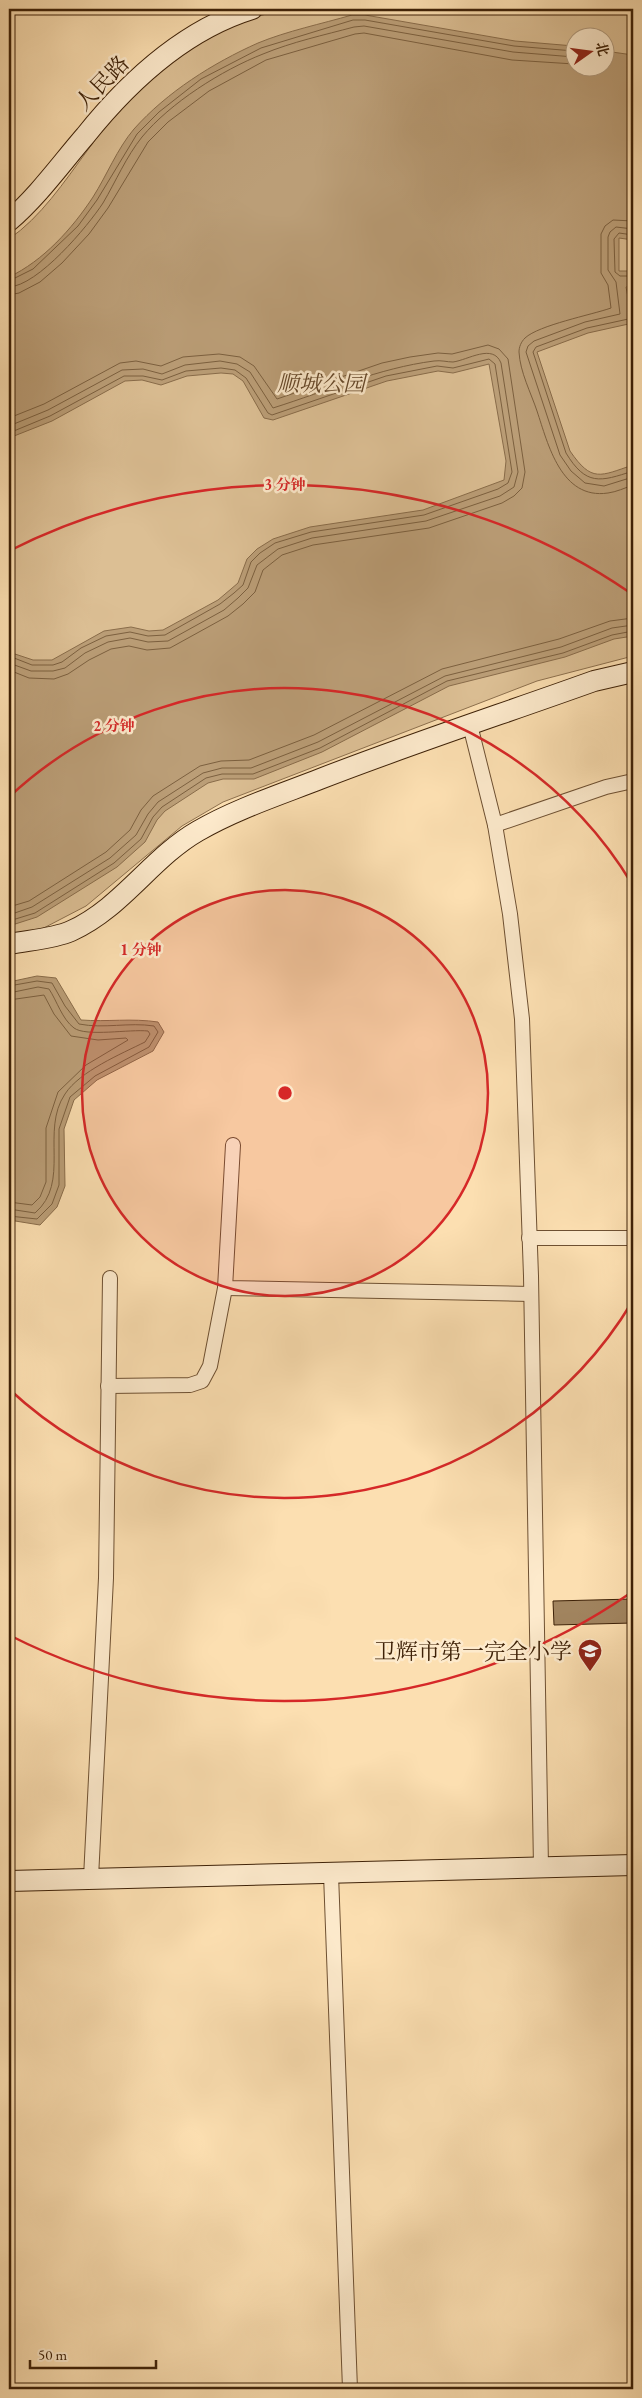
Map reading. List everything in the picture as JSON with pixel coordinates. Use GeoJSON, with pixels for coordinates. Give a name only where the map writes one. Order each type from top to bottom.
{"type":"FeatureCollection","features":[{"type":"Feature","properties":{"kind":"street","name":"人民路"},"geometry":{"type":"LineString","coordinates":[[9,221],[31,201],[86,133],[152,66],[208,27],[234,14],[252,9]]}},
{"type":"Feature","properties":{"kind":"street"},"geometry":{"type":"LineString","coordinates":[[9,944],[70,931],[88,922],[120,897],[174,847],[205,827],[285,792],[594,681],[633,672]]}},
{"type":"Feature","properties":{"kind":"street"},"geometry":{"type":"LineString","coordinates":[[470,725],[495,825],[510,914],[522,1019],[531,1294],[541,1867]]}},
{"type":"Feature","properties":{"kind":"street"},"geometry":{"type":"LineString","coordinates":[[495,825],[606,787],[633,781]]}},
{"type":"Feature","properties":{"kind":"street"},"geometry":{"type":"LineString","coordinates":[[108,1386],[190,1385],[202,1381],[210,1366],[225,1288],[233,1144]]}},
{"type":"Feature","properties":{"kind":"street"},"geometry":{"type":"LineString","coordinates":[[529,1238],[633,1238]]}},
{"type":"Feature","properties":{"kind":"street"},"geometry":{"type":"LineString","coordinates":[[91,1878],[106,1578],[110,1278]]}},
{"type":"Feature","properties":{"kind":"street"},"geometry":{"type":"LineString","coordinates":[[225,1288],[531,1294]]}},
{"type":"Feature","properties":{"kind":"street"},"geometry":{"type":"LineString","coordinates":[[9,1881],[633,1865]]}},
{"type":"Feature","properties":{"kind":"street"},"geometry":{"type":"LineString","coordinates":[[331,1874],[350,2389]]}},
{"type":"Feature","properties":{"kind":"green space","name":"顺城公园"},"geometry":{"type":"Polygon","coordinates":[[[282,9],[633,9],[633,656],[537,681],[223,802],[182,826],[86,906],[38,931],[9,936],[9,239],[42,210],[112,117],[138,88],[175,58],[215,34],[282,9]]]}},
{"type":"Feature","properties":{"kind":"water","name":"顺城公园"},"geometry":{"type":"Polygon","coordinates":[[[352,15],[365,15],[515,41],[564,45],[564,78],[614,78],[614,52],[633,55],[633,240],[619,238],[619,271],[633,271],[633,286],[626,287],[633,323],[588,333],[537,352],[570,451],[578,461],[584,468],[597,474],[612,472],[633,465],[633,636],[614,639],[565,657],[449,686],[322,752],[254,779],[223,779],[208,783],[165,811],[157,820],[145,842],[117,867],[37,917],[9,926],[9,652],[33,660],[52,660],[104,631],[131,627],[149,631],[163,630],[218,600],[238,583],[247,559],[257,549],[273,539],[310,527],[423,510],[504,480],[506,461],[489,364],[453,373],[438,371],[387,381],[273,420],[264,418],[243,381],[233,374],[221,373],[187,376],[161,385],[142,380],[125,381],[52,421],[9,438],[9,277],[45,253],[76,221],[93,197],[128,137],[161,103],[208,69],[224,60],[258,43],[292,31],[352,15]]]}},
{"type":"Feature","properties":{"kind":"water"},"geometry":{"type":"Polygon","coordinates":[[[37,976],[56,978],[81,1020],[139,1020],[158,1022],[164,1032],[153,1051],[97,1080],[74,1100],[64,1129],[65,1186],[57,1207],[40,1225],[9,1220],[9,982],[37,976]]]}},
{"type":"Feature","properties":{"kind":"building"},"geometry":{"type":"Polygon","coordinates":[[[633,1599],[633,1623],[554,1625],[553,1601],[633,1599]]]}},
{"type":"Feature","properties":{"kind":"place","name":"卫辉市第一完全小学"},"geometry":{"type":"Point","coordinates":[590,1672]}}]}
